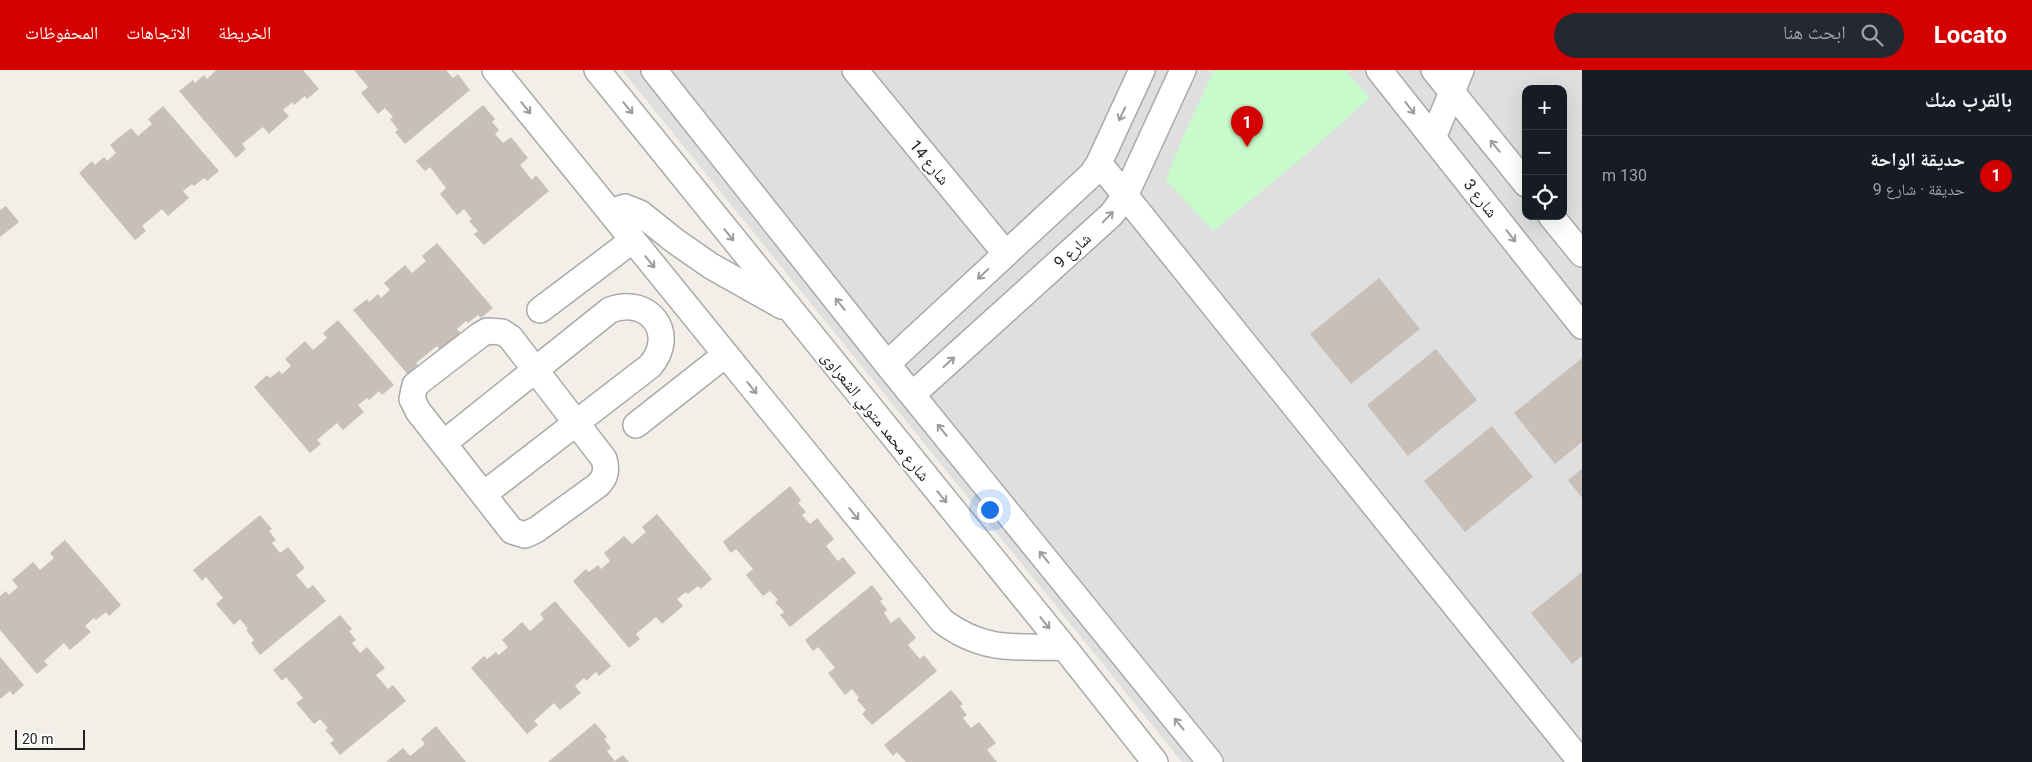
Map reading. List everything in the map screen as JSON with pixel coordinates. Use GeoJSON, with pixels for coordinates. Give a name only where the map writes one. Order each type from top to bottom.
{"type":"FeatureCollection","features":[{"type":"Feature","properties":{"kind":"street"},"geometry":{"type":"LineString","coordinates":[[495,70],[942,622],[956,632],[987,644],[1004,647],[1064,646]]}},
{"type":"Feature","properties":{"kind":"street","name":"شارع محمد متولي الشعراوى"},"geometry":{"type":"LineString","coordinates":[[597,70],[1064,646],[1155,762]]}},
{"type":"Feature","properties":{"kind":"street"},"geometry":{"type":"LineString","coordinates":[[654,70],[887,364],[1210,762]]}},
{"type":"Feature","properties":{"kind":"street","name":"شارع 14"},"geometry":{"type":"LineString","coordinates":[[855,70],[1006,254]]}},
{"type":"Feature","properties":{"kind":"street"},"geometry":{"type":"LineString","coordinates":[[887,364],[1083,184],[1099,163],[1142,70]]}},
{"type":"Feature","properties":{"kind":"street","name":"شارع 9"},"geometry":{"type":"LineString","coordinates":[[913,394],[1112,214],[1125,196],[1183,70]]}},
{"type":"Feature","properties":{"kind":"street","name":"شارع 3"},"geometry":{"type":"LineString","coordinates":[[1380,70],[1582,326]]}},
{"type":"Feature","properties":{"kind":"street"},"geometry":{"type":"LineString","coordinates":[[1434,70],[1456,81],[1522,178]]}},
{"type":"Feature","properties":{"kind":"street"},"geometry":{"type":"LineString","coordinates":[[1433,138],[1456,81]]}},
{"type":"Feature","properties":{"kind":"street"},"geometry":{"type":"LineString","coordinates":[[1099,163],[1580,762]]}},
{"type":"Feature","properties":{"kind":"street"},"geometry":{"type":"LineString","coordinates":[[610,212],[625,208],[633,209],[711,266],[789,309]]}},
{"type":"Feature","properties":{"kind":"street"},"geometry":{"type":"LineString","coordinates":[[1554,220],[1582,254]]}},
{"type":"Feature","properties":{"kind":"street"},"geometry":{"type":"LineString","coordinates":[[540,310],[633,240]]}},
{"type":"Feature","properties":{"kind":"street"},"geometry":{"type":"LineString","coordinates":[[653,317],[678,296]]}},
{"type":"Feature","properties":{"kind":"street"},"geometry":{"type":"LineString","coordinates":[[444,443],[610,310],[628,306],[638,307],[653,317],[661,333],[660,351],[650,366],[484,494]]}},
{"type":"Feature","properties":{"kind":"street"},"geometry":{"type":"LineString","coordinates":[[495,331],[502,332],[510,338],[576,423],[604,459],[605,474],[598,485],[536,530],[525,535],[512,530],[414,406],[412,391],[419,380],[480,335],[495,331]]}},
{"type":"Feature","properties":{"kind":"street"},"geometry":{"type":"LineString","coordinates":[[636,424],[725,355]]}},
{"type":"Feature","properties":{"kind":"shaded area"},"geometry":{"type":"Polygon","coordinates":[[[622,70],[1582,70],[1582,762],[1182,762],[622,70]]]}},
{"type":"Feature","properties":{"kind":"green space"},"geometry":{"type":"Polygon","coordinates":[[[1214,70],[1345,70],[1370,98],[1301,159],[1213,231],[1166,180],[1184,134],[1214,70]]]}},
{"type":"Feature","properties":{"kind":"building"},"geometry":{"type":"Polygon","coordinates":[[[216,70],[303,70],[319,89],[307,99],[305,96],[294,105],[293,102],[283,110],[289,116],[269,134],[263,127],[242,144],[246,149],[236,158],[179,91],[193,80],[195,83],[204,75],[207,79],[216,70]]]}},
{"type":"Feature","properties":{"kind":"building"},"geometry":{"type":"Polygon","coordinates":[[[354,70],[446,70],[453,78],[458,74],[470,90],[405,144],[395,132],[398,130],[390,119],[393,117],[385,108],[378,114],[361,93],[368,87],[354,70]]]}},
{"type":"Feature","properties":{"kind":"building"},"geometry":{"type":"Polygon","coordinates":[[[483,105],[495,119],[492,122],[499,130],[495,134],[503,143],[511,137],[528,158],[520,165],[532,180],[536,175],[549,191],[484,245],[474,234],[478,231],[469,221],[472,219],[464,209],[457,215],[440,194],[446,188],[430,167],[425,171],[416,161],[483,105]]]}},
{"type":"Feature","properties":{"kind":"building"},"geometry":{"type":"Polygon","coordinates":[[[163,106],[219,171],[207,181],[204,178],[194,186],[192,184],[183,191],[189,198],[168,216],[162,209],[142,226],[146,231],[135,240],[79,173],[92,161],[95,165],[104,157],[107,161],[116,153],[110,145],[131,128],[138,136],[152,124],[148,119],[163,106]]]}},
{"type":"Feature","properties":{"kind":"building"},"geometry":{"type":"Polygon","coordinates":[[[6,206],[19,222],[0,237],[0,210],[6,206]]]}},
{"type":"Feature","properties":{"kind":"building"},"geometry":{"type":"Polygon","coordinates":[[[437,243],[493,308],[481,318],[478,315],[468,323],[466,321],[457,329],[463,335],[442,353],[437,346],[416,363],[420,368],[410,377],[353,310],[367,299],[369,302],[378,294],[381,298],[390,290],[384,283],[405,265],[412,273],[426,261],[422,256],[437,243]]]}},
{"type":"Feature","properties":{"kind":"building"},"geometry":{"type":"Polygon","coordinates":[[[1379,278],[1420,329],[1351,384],[1310,334],[1379,278]]]}},
{"type":"Feature","properties":{"kind":"building"},"geometry":{"type":"Polygon","coordinates":[[[338,320],[394,385],[382,395],[379,391],[369,400],[367,398],[358,405],[364,412],[343,430],[337,423],[317,440],[321,444],[310,453],[254,387],[267,375],[270,378],[279,371],[282,374],[291,366],[285,359],[305,341],[313,350],[327,338],[323,333],[338,320]]]}},
{"type":"Feature","properties":{"kind":"building"},"geometry":{"type":"Polygon","coordinates":[[[1436,349],[1477,400],[1408,456],[1367,405],[1436,349]]]}},
{"type":"Feature","properties":{"kind":"building"},"geometry":{"type":"Polygon","coordinates":[[[1582,358],[1582,442],[1555,464],[1514,413],[1582,358]]]}},
{"type":"Feature","properties":{"kind":"building"},"geometry":{"type":"Polygon","coordinates":[[[1492,426],[1533,477],[1465,532],[1424,481],[1492,426]]]}},
{"type":"Feature","properties":{"kind":"building"},"geometry":{"type":"Polygon","coordinates":[[[1582,469],[1582,498],[1568,480],[1582,469]]]}},
{"type":"Feature","properties":{"kind":"building"},"geometry":{"type":"Polygon","coordinates":[[[790,486],[801,500],[798,503],[806,512],[802,515],[810,524],[817,518],[834,539],[826,546],[838,561],[843,557],[856,573],[790,627],[780,615],[784,612],[775,602],[778,600],[770,591],[763,596],[746,575],[753,569],[736,549],[731,553],[723,542],[790,486]]]}},
{"type":"Feature","properties":{"kind":"building"},"geometry":{"type":"Polygon","coordinates":[[[657,514],[712,579],[701,589],[698,586],[688,594],[686,592],[677,599],[683,606],[662,624],[656,617],[636,634],[640,639],[629,648],[573,581],[586,569],[589,572],[598,565],[601,569],[610,561],[604,553],[624,536],[632,544],[646,532],[642,527],[657,514]]]}},
{"type":"Feature","properties":{"kind":"building"},"geometry":{"type":"Polygon","coordinates":[[[260,515],[272,529],[269,531],[276,540],[272,543],[280,553],[288,547],[305,568],[296,575],[308,589],[313,585],[326,601],[260,655],[251,643],[254,640],[246,630],[248,629],[240,619],[234,625],[216,604],[223,598],[206,577],[202,581],[193,570],[260,515]]]}},
{"type":"Feature","properties":{"kind":"building"},"geometry":{"type":"Polygon","coordinates":[[[65,540],[121,605],[109,616],[106,612],[96,620],[94,618],[85,626],[91,632],[70,650],[64,643],[44,661],[48,665],[37,674],[0,630],[0,596],[6,591],[9,595],[18,587],[12,580],[33,562],[40,570],[54,558],[50,553],[65,540]]]}},
{"type":"Feature","properties":{"kind":"building"},"geometry":{"type":"Polygon","coordinates":[[[1582,572],[1582,656],[1572,664],[1531,613],[1582,572]]]}},
{"type":"Feature","properties":{"kind":"building"},"geometry":{"type":"Polygon","coordinates":[[[872,585],[883,599],[880,601],[887,610],[884,613],[891,623],[899,617],[916,638],[908,645],[920,659],[924,655],[937,671],[872,725],[862,714],[866,710],[857,700],[859,698],[852,689],[845,695],[828,673],[835,668],[818,647],[813,651],[805,640],[872,585]]]}},
{"type":"Feature","properties":{"kind":"building"},"geometry":{"type":"Polygon","coordinates":[[[555,601],[611,666],[599,676],[596,672],[586,681],[584,678],[575,686],[581,693],[560,710],[554,703],[534,721],[538,725],[527,734],[471,668],[484,656],[487,659],[496,652],[499,655],[508,647],[502,640],[522,622],[530,631],[544,619],[540,614],[555,601]]]}},
{"type":"Feature","properties":{"kind":"building"},"geometry":{"type":"Polygon","coordinates":[[[340,615],[352,629],[349,631],[356,640],[352,643],[360,653],[367,647],[385,668],[376,675],[388,689],[393,685],[406,701],[340,755],[330,743],[334,740],[325,730],[328,728],[320,719],[314,724],[296,703],[303,698],[286,677],[282,681],[273,670],[340,615]]]}},
{"type":"Feature","properties":{"kind":"building"},"geometry":{"type":"Polygon","coordinates":[[[0,657],[24,685],[13,695],[10,691],[0,699],[0,657]]]}},
{"type":"Feature","properties":{"kind":"building"},"geometry":{"type":"Polygon","coordinates":[[[951,690],[963,704],[960,706],[967,715],[963,718],[971,728],[979,722],[996,743],[987,750],[997,762],[906,762],[897,752],[893,756],[884,745],[951,690]]]}},
{"type":"Feature","properties":{"kind":"building"},"geometry":{"type":"Polygon","coordinates":[[[595,723],[607,737],[604,739],[611,748],[607,751],[615,761],[623,755],[629,762],[548,762],[595,723]]]}},
{"type":"Feature","properties":{"kind":"building"},"geometry":{"type":"Polygon","coordinates":[[[436,726],[466,762],[386,762],[403,748],[410,756],[425,744],[421,739],[436,726]]]}},
{"type":"Feature","properties":{"kind":"place","name":"حديقة الواحة"},"geometry":{"type":"Point","coordinates":[1247,147]}}]}
